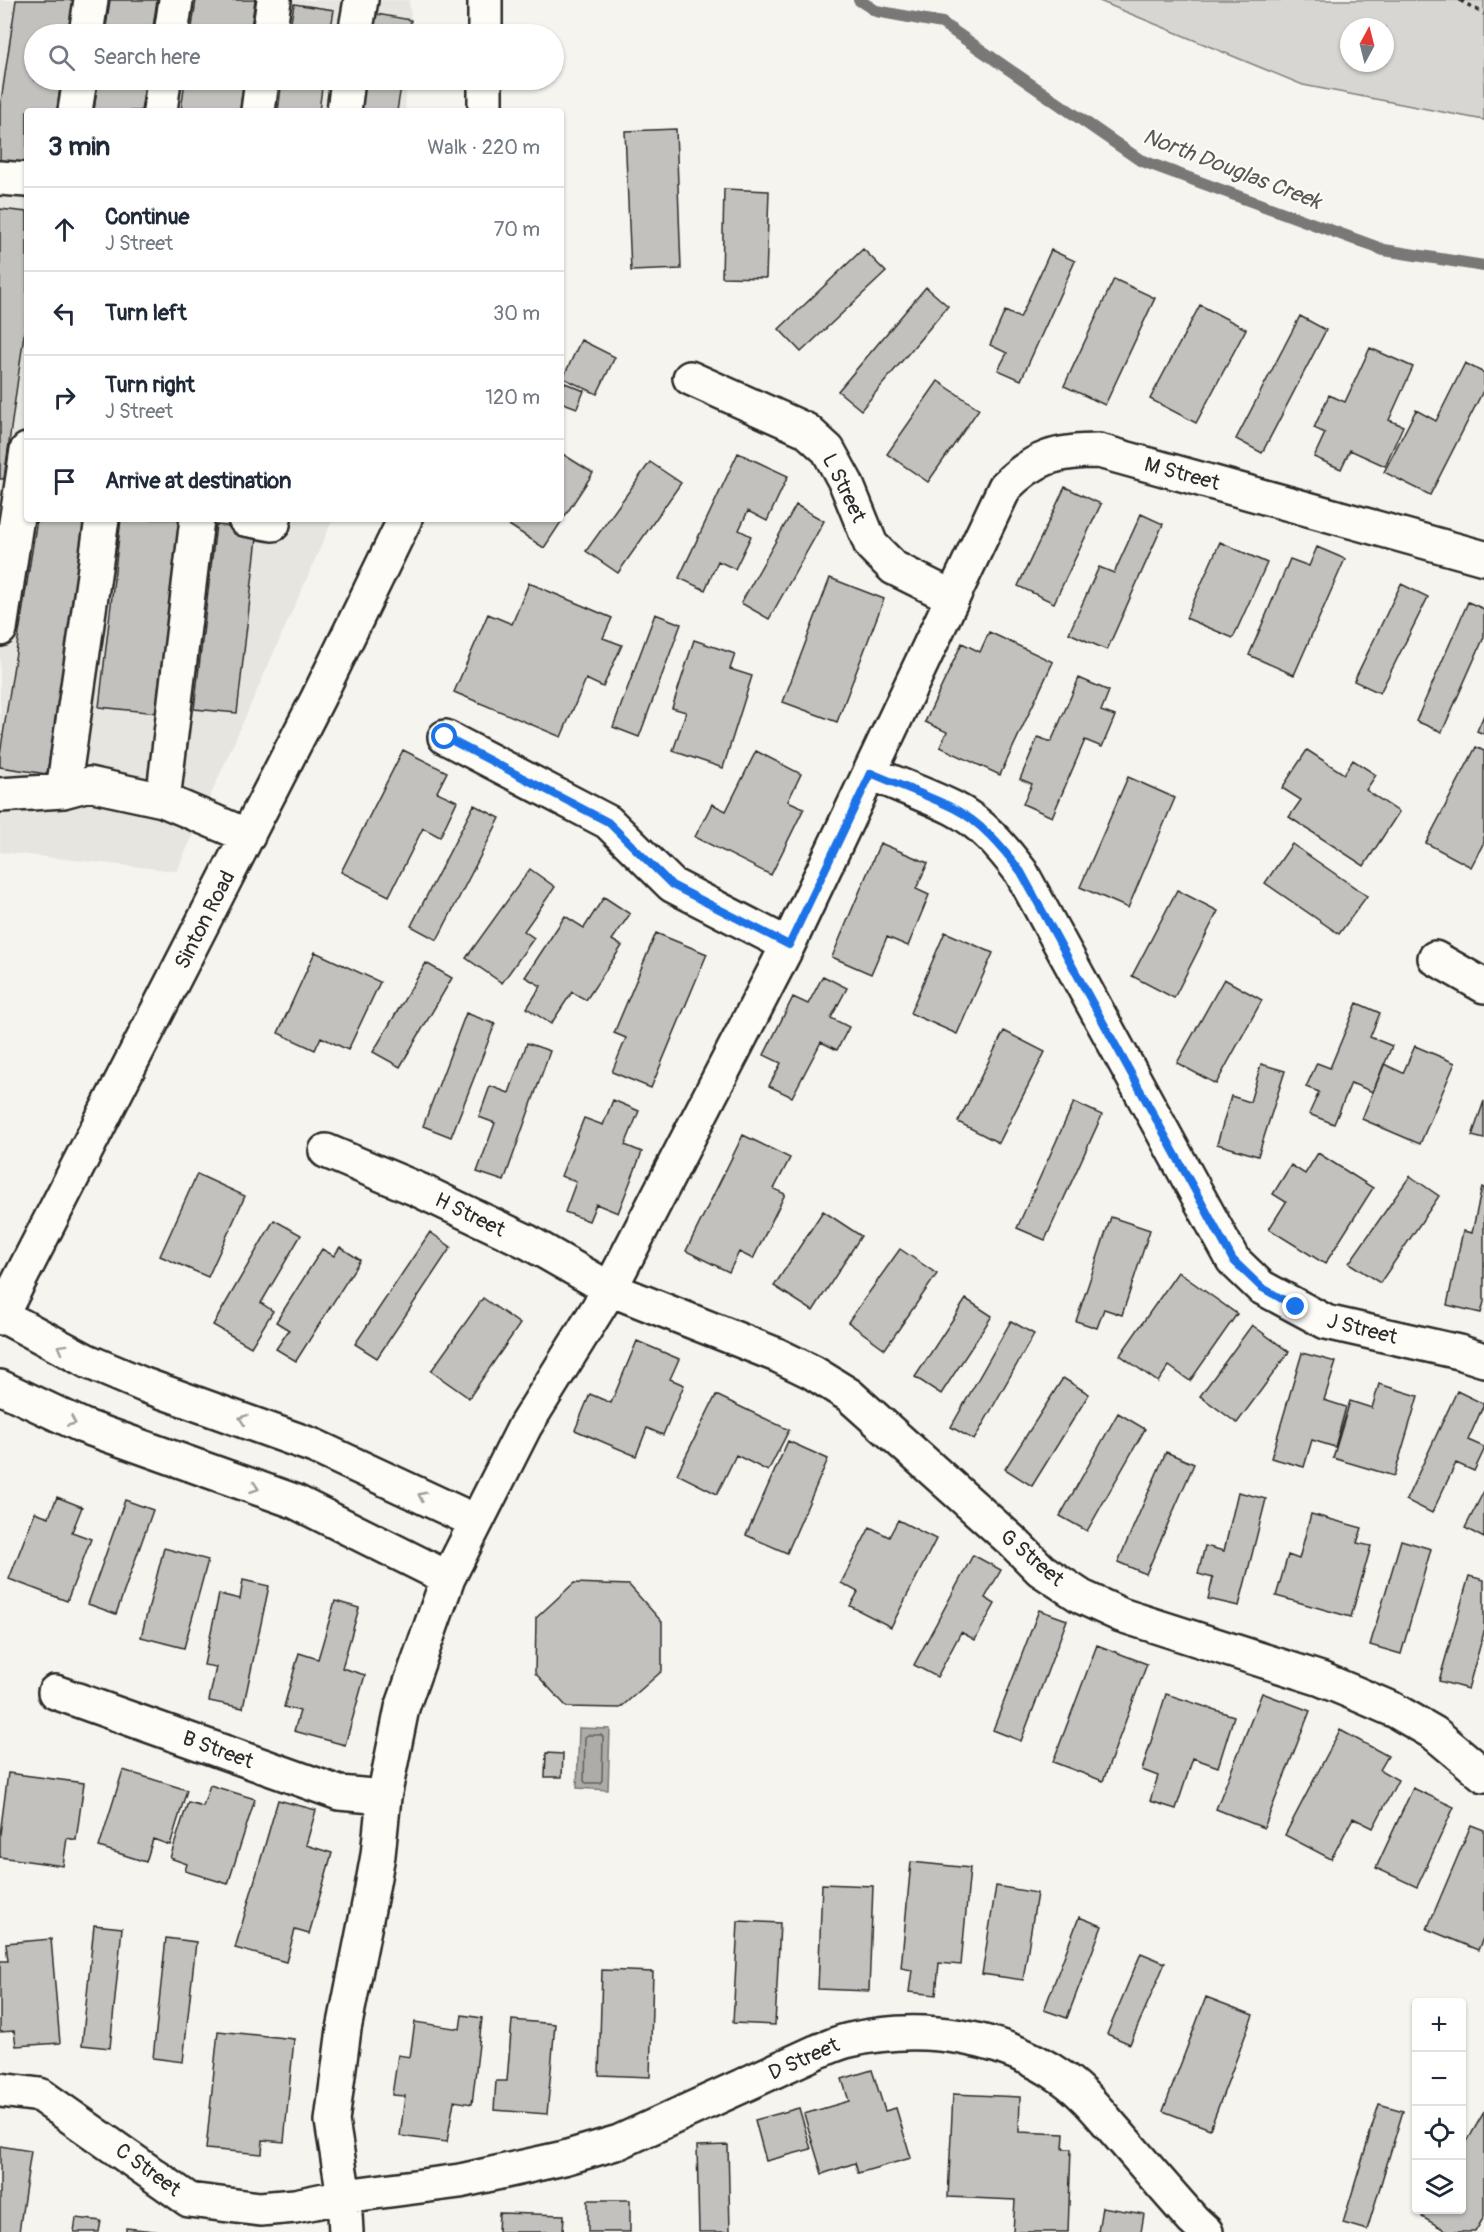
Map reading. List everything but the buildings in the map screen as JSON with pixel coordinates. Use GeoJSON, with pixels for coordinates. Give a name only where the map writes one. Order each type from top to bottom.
{"type":"FeatureCollection","features":[{"type":"Feature","properties":{"kind":"street"},"geometry":{"type":"LineString","coordinates":[[87,24],[91,0]]}},
{"type":"Feature","properties":{"kind":"street"},"geometry":{"type":"LineString","coordinates":[[172,24],[176,0]]}},
{"type":"Feature","properties":{"kind":"street"},"geometry":{"type":"LineString","coordinates":[[270,24],[273,0]]}},
{"type":"Feature","properties":{"kind":"street"},"geometry":{"type":"LineString","coordinates":[[357,24],[361,0]]}},
{"type":"Feature","properties":{"kind":"street"},"geometry":{"type":"LineString","coordinates":[[485,0],[485,24]]}},
{"type":"Feature","properties":{"kind":"street"},"geometry":{"type":"LineString","coordinates":[[75,108],[78,90]]}},
{"type":"Feature","properties":{"kind":"street"},"geometry":{"type":"LineString","coordinates":[[160,108],[163,90]]}},
{"type":"Feature","properties":{"kind":"street"},"geometry":{"type":"LineString","coordinates":[[258,108],[261,90]]}},
{"type":"Feature","properties":{"kind":"street"},"geometry":{"type":"LineString","coordinates":[[344,108],[347,90]]}},
{"type":"Feature","properties":{"kind":"street"},"geometry":{"type":"LineString","coordinates":[[485,90],[485,108]]}},
{"type":"Feature","properties":{"kind":"street"},"geometry":{"type":"LineString","coordinates":[[0,178],[24,180]]}},
{"type":"Feature","properties":{"kind":"street","name":"L Street"},"geometry":{"type":"LineString","coordinates":[[690,378],[806,430],[828,450],[846,483],[871,545],[894,568],[952,597]]}},
{"type":"Feature","properties":{"kind":"street","name":"M Street"},"geometry":{"type":"LineString","coordinates":[[346,2232],[345,2196],[332,2121],[344,2029],[378,1855],[384,1797],[402,1708],[448,1578],[525,1426],[610,1289],[789,945],[1005,487],[1022,470],[1044,459],[1068,451],[1099,452],[1484,558]]}},
{"type":"Feature","properties":{"kind":"street"},"geometry":{"type":"LineString","coordinates":[[0,629],[16,487],[24,460]]}},
{"type":"Feature","properties":{"kind":"street"},"geometry":{"type":"LineString","coordinates":[[63,791],[102,522]]}},
{"type":"Feature","properties":{"kind":"street"},"geometry":{"type":"LineString","coordinates":[[163,800],[197,522]]}},
{"type":"Feature","properties":{"kind":"street","name":"Sinton Road"},"geometry":{"type":"LineString","coordinates":[[1,1316],[318,698],[404,522]]}},
{"type":"Feature","properties":{"kind":"street"},"geometry":{"type":"LineString","coordinates":[[445,737],[608,822],[672,885],[789,945]]}},
{"type":"Feature","properties":{"kind":"street","name":"J Street"},"geometry":{"type":"LineString","coordinates":[[871,773],[954,808],[1002,847],[1021,872],[1233,1260],[1261,1287],[1326,1322],[1459,1352],[1484,1360]]}},
{"type":"Feature","properties":{"kind":"street"},"geometry":{"type":"LineString","coordinates":[[0,795],[63,791],[89,784],[163,800],[248,836]]}},
{"type":"Feature","properties":{"kind":"street"},"geometry":{"type":"LineString","coordinates":[[1435,958],[1484,986]]}},
{"type":"Feature","properties":{"kind":"street","name":"H Street"},"geometry":{"type":"LineString","coordinates":[[326,1151],[419,1190],[528,1242],[610,1289]]}},
{"type":"Feature","properties":{"kind":"street","name":"G Street"},"geometry":{"type":"LineString","coordinates":[[610,1289],[777,1355],[812,1372],[849,1395],[1013,1542],[1041,1570],[1082,1597],[1121,1615],[1321,1678],[1394,1710],[1434,1733],[1484,1775]]}},
{"type":"Feature","properties":{"kind":"street"},"geometry":{"type":"LineString","coordinates":[[1,1316],[87,1361],[144,1385],[314,1446],[475,1521]]}},
{"type":"Feature","properties":{"kind":"street"},"geometry":{"type":"LineString","coordinates":[[0,1387],[82,1426],[294,1501],[448,1578]]}},
{"type":"Feature","properties":{"kind":"street","name":"B Street"},"geometry":{"type":"LineString","coordinates":[[55,1692],[339,1793],[384,1797]]}},
{"type":"Feature","properties":{"kind":"street","name":"D Street"},"geometry":{"type":"LineString","coordinates":[[345,2196],[460,2181],[564,2158],[618,2142],[816,2052],[849,2040],[918,2033],[956,2036],[995,2044],[1064,2079],[1091,2104],[1206,2232]]}},
{"type":"Feature","properties":{"kind":"street","name":"C Street"},"geometry":{"type":"LineString","coordinates":[[0,2090],[40,2095],[189,2200],[260,2209],[295,2206],[345,2196]]}},
{"type":"Feature","properties":{"kind":"path"},"geometry":{"type":"LineString","coordinates":[[1460,0],[1484,14]]}},
{"type":"Feature","properties":{"kind":"shaded area"},"geometry":{"type":"Polygon","coordinates":[[[0,0],[409,0],[411,24],[24,24],[24,90],[406,90],[405,108],[24,108],[24,522],[332,522],[177,871],[0,852],[0,0]]]}},
{"type":"Feature","properties":{"kind":"shaded area"},"geometry":{"type":"Polygon","coordinates":[[[1097,0],[1484,0],[1484,120],[1303,85],[1097,0]]]}},
{"type":"Feature","properties":{"kind":"water"},"geometry":{"type":"Polygon","coordinates":[[[579,1728],[610,1729],[608,1790],[577,1788],[579,1728]]]}},
{"type":"Feature","properties":{"kind":"waterway","name":"North Douglas Creek"},"geometry":{"type":"LineString","coordinates":[[859,0],[876,11],[942,23],[1140,160],[1384,250],[1484,266]]}},
{"type":"Feature","properties":{"kind":"route"},"geometry":{"type":"LineString","coordinates":[[445,737],[608,822],[672,885],[789,945],[871,773],[954,808],[1002,847],[1021,872],[1233,1260],[1261,1287],[1296,1307]]}}]}
